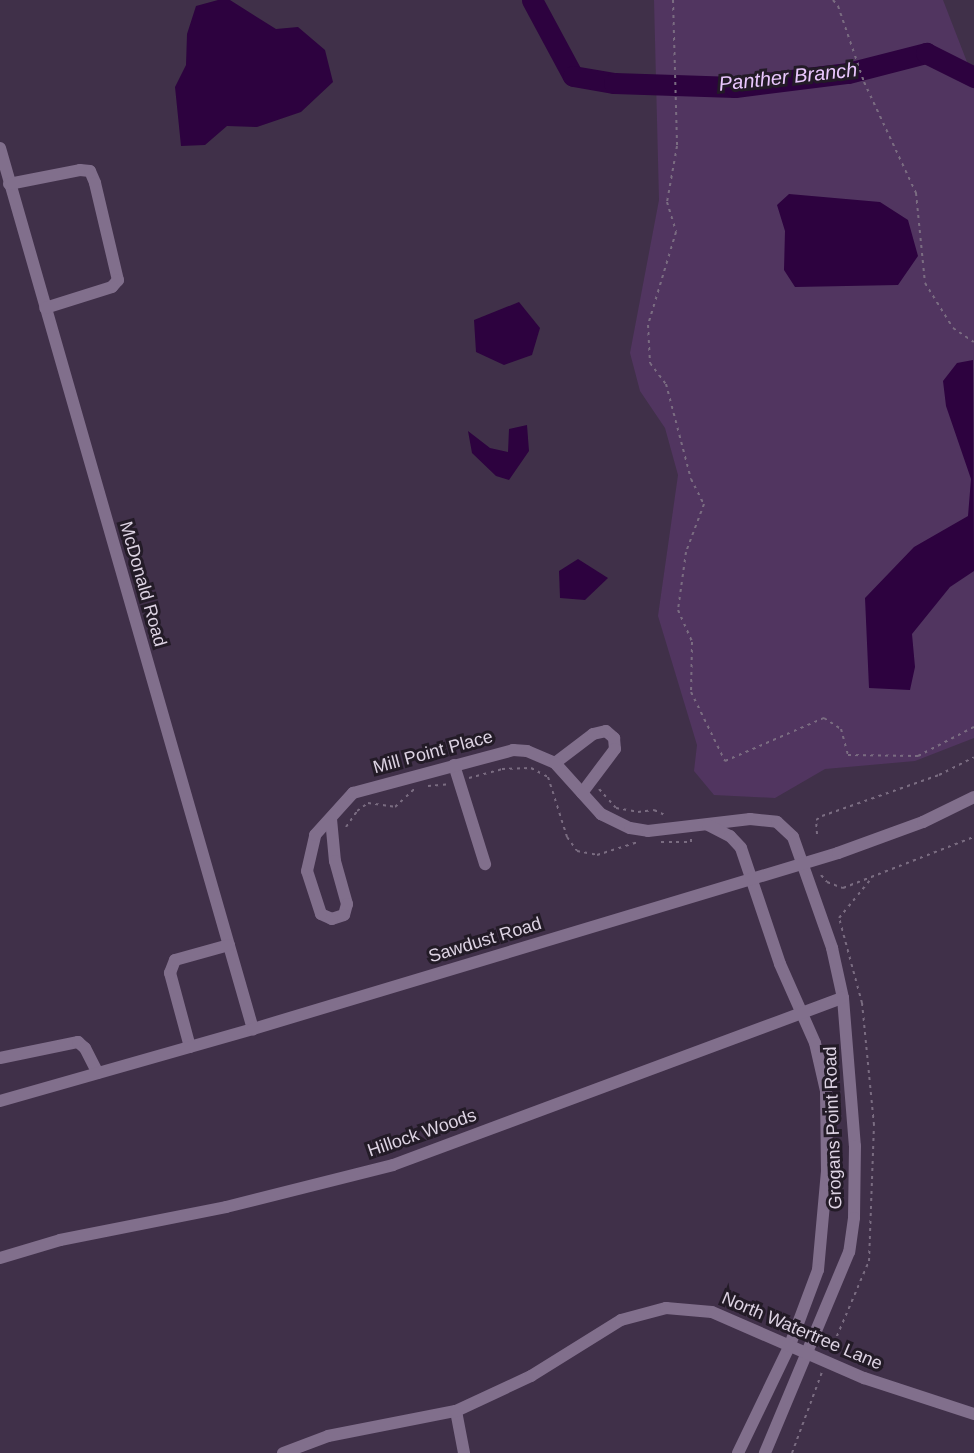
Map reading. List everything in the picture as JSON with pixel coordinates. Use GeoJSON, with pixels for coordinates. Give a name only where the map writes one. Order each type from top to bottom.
{"type":"FeatureCollection","features":[{"type":"Feature","properties":{"kind":"street","name":"McDonald Road"},"geometry":{"type":"LineString","coordinates":[[0,148],[6,188],[45,308],[253,1029]]}},
{"type":"Feature","properties":{"kind":"street"},"geometry":{"type":"LineString","coordinates":[[6,188],[80,170],[90,171],[95,183],[117,280],[112,287],[45,308]]}},
{"type":"Feature","properties":{"kind":"street"},"geometry":{"type":"LineString","coordinates":[[555,763],[593,734],[606,731],[614,738],[615,749],[593,783],[582,793]]}},
{"type":"Feature","properties":{"kind":"street","name":"Mill Point Place"},"geometry":{"type":"LineString","coordinates":[[331,819],[335,861],[347,904],[344,915],[332,919],[321,914],[308,871],[315,835],[353,794],[513,750],[527,751],[555,763],[601,814],[630,828],[648,831],[750,819],[777,822],[793,837],[804,863]]}},
{"type":"Feature","properties":{"kind":"street"},"geometry":{"type":"LineString","coordinates":[[454,765],[485,864]]}},
{"type":"Feature","properties":{"kind":"street","name":"Sawdust Road"},"geometry":{"type":"LineString","coordinates":[[0,1101],[253,1029],[804,863],[923,822],[974,797]]}},
{"type":"Feature","properties":{"kind":"street"},"geometry":{"type":"LineString","coordinates":[[708,825],[730,836],[741,848],[750,878]]}},
{"type":"Feature","properties":{"kind":"street","name":"Grogans Point Road"},"geometry":{"type":"LineString","coordinates":[[765,1453],[849,1252],[854,1218],[855,1146],[843,998],[832,948],[804,863]]}},
{"type":"Feature","properties":{"kind":"street","name":"Grogans Point Road"},"geometry":{"type":"LineString","coordinates":[[738,1453],[790,1345],[818,1269],[827,1171],[826,1090],[815,1043],[780,964],[750,878]]}},
{"type":"Feature","properties":{"kind":"street"},"geometry":{"type":"LineString","coordinates":[[190,1047],[170,973],[175,960],[230,945]]}},
{"type":"Feature","properties":{"kind":"street","name":"Hillock Woods"},"geometry":{"type":"LineString","coordinates":[[0,1258],[60,1240],[226,1206],[393,1165],[843,998]]}},
{"type":"Feature","properties":{"kind":"street"},"geometry":{"type":"LineString","coordinates":[[0,1058],[78,1042],[86,1048],[98,1073]]}},
{"type":"Feature","properties":{"kind":"street","name":"North Watertree Lane"},"geometry":{"type":"LineString","coordinates":[[284,1453],[328,1436],[456,1411],[531,1376],[621,1320],[666,1308],[712,1312],[864,1378],[974,1414]]}},
{"type":"Feature","properties":{"kind":"street"},"geometry":{"type":"LineString","coordinates":[[456,1411],[464,1453]]}},
{"type":"Feature","properties":{"kind":"path"},"geometry":{"type":"LineString","coordinates":[[673,0],[677,146],[667,202],[676,232],[648,325],[650,363],[666,384],[691,479],[704,504],[686,552],[678,610],[692,642],[691,692],[725,761],[824,718],[841,729],[848,755],[918,756],[974,727]]}},
{"type":"Feature","properties":{"kind":"path"},"geometry":{"type":"LineString","coordinates":[[833,0],[864,82],[916,193],[925,284],[953,328],[974,342]]}},
{"type":"Feature","properties":{"kind":"path"},"geometry":{"type":"LineString","coordinates":[[817,834],[816,820],[822,816],[939,775],[974,757]]}},
{"type":"Feature","properties":{"kind":"path"},"geometry":{"type":"LineString","coordinates":[[346,827],[357,811],[368,803],[395,807],[414,789],[459,781],[502,769],[531,768],[548,777],[567,837],[577,851],[597,855],[649,842]]}},
{"type":"Feature","properties":{"kind":"path"},"geometry":{"type":"LineString","coordinates":[[593,783],[616,808],[638,812],[654,810],[668,816]]}},
{"type":"Feature","properties":{"kind":"path"},"geometry":{"type":"LineString","coordinates":[[659,842],[692,842],[691,826]]}},
{"type":"Feature","properties":{"kind":"path"},"geometry":{"type":"LineString","coordinates":[[820,875],[827,882],[843,888],[974,837]]}},
{"type":"Feature","properties":{"kind":"shaded area"},"geometry":{"type":"Polygon","coordinates":[[[218,0],[230,0],[276,29],[298,27],[325,50],[333,82],[301,112],[257,127],[227,126],[205,145],[181,146],[175,87],[186,65],[187,34],[196,6],[218,0]]]}},
{"type":"Feature","properties":{"kind":"shaded area"},"geometry":{"type":"Polygon","coordinates":[[[654,0],[943,0],[974,80],[974,738],[915,761],[825,769],[775,798],[714,795],[694,771],[697,745],[658,616],[678,475],[665,428],[640,391],[630,353],[659,200],[654,0]]]}},
{"type":"Feature","properties":{"kind":"shaded area"},"geometry":{"type":"Polygon","coordinates":[[[789,194],[880,202],[908,220],[918,256],[898,285],[795,287],[784,270],[785,231],[777,205],[789,194]]]}},
{"type":"Feature","properties":{"kind":"shaded area"},"geometry":{"type":"Polygon","coordinates":[[[519,302],[540,328],[532,355],[504,365],[476,352],[474,320],[519,302]]]}},
{"type":"Feature","properties":{"kind":"shaded area"},"geometry":{"type":"Polygon","coordinates":[[[973,360],[974,571],[950,587],[912,634],[915,667],[910,690],[869,688],[865,598],[914,547],[968,516],[971,479],[946,406],[943,381],[957,363],[973,360]]]}},
{"type":"Feature","properties":{"kind":"shaded area"},"geometry":{"type":"Polygon","coordinates":[[[527,425],[529,451],[509,480],[496,476],[472,453],[468,431],[490,448],[508,452],[509,429],[527,425]]]}},
{"type":"Feature","properties":{"kind":"shaded area"},"geometry":{"type":"Polygon","coordinates":[[[578,559],[608,578],[585,600],[560,598],[559,571],[578,559]]]}},
{"type":"Feature","properties":{"kind":"waterway","name":"Panther Branch"},"geometry":{"type":"LineString","coordinates":[[532,0],[573,76],[614,83],[735,87],[848,73],[926,53],[974,77]]}}]}
